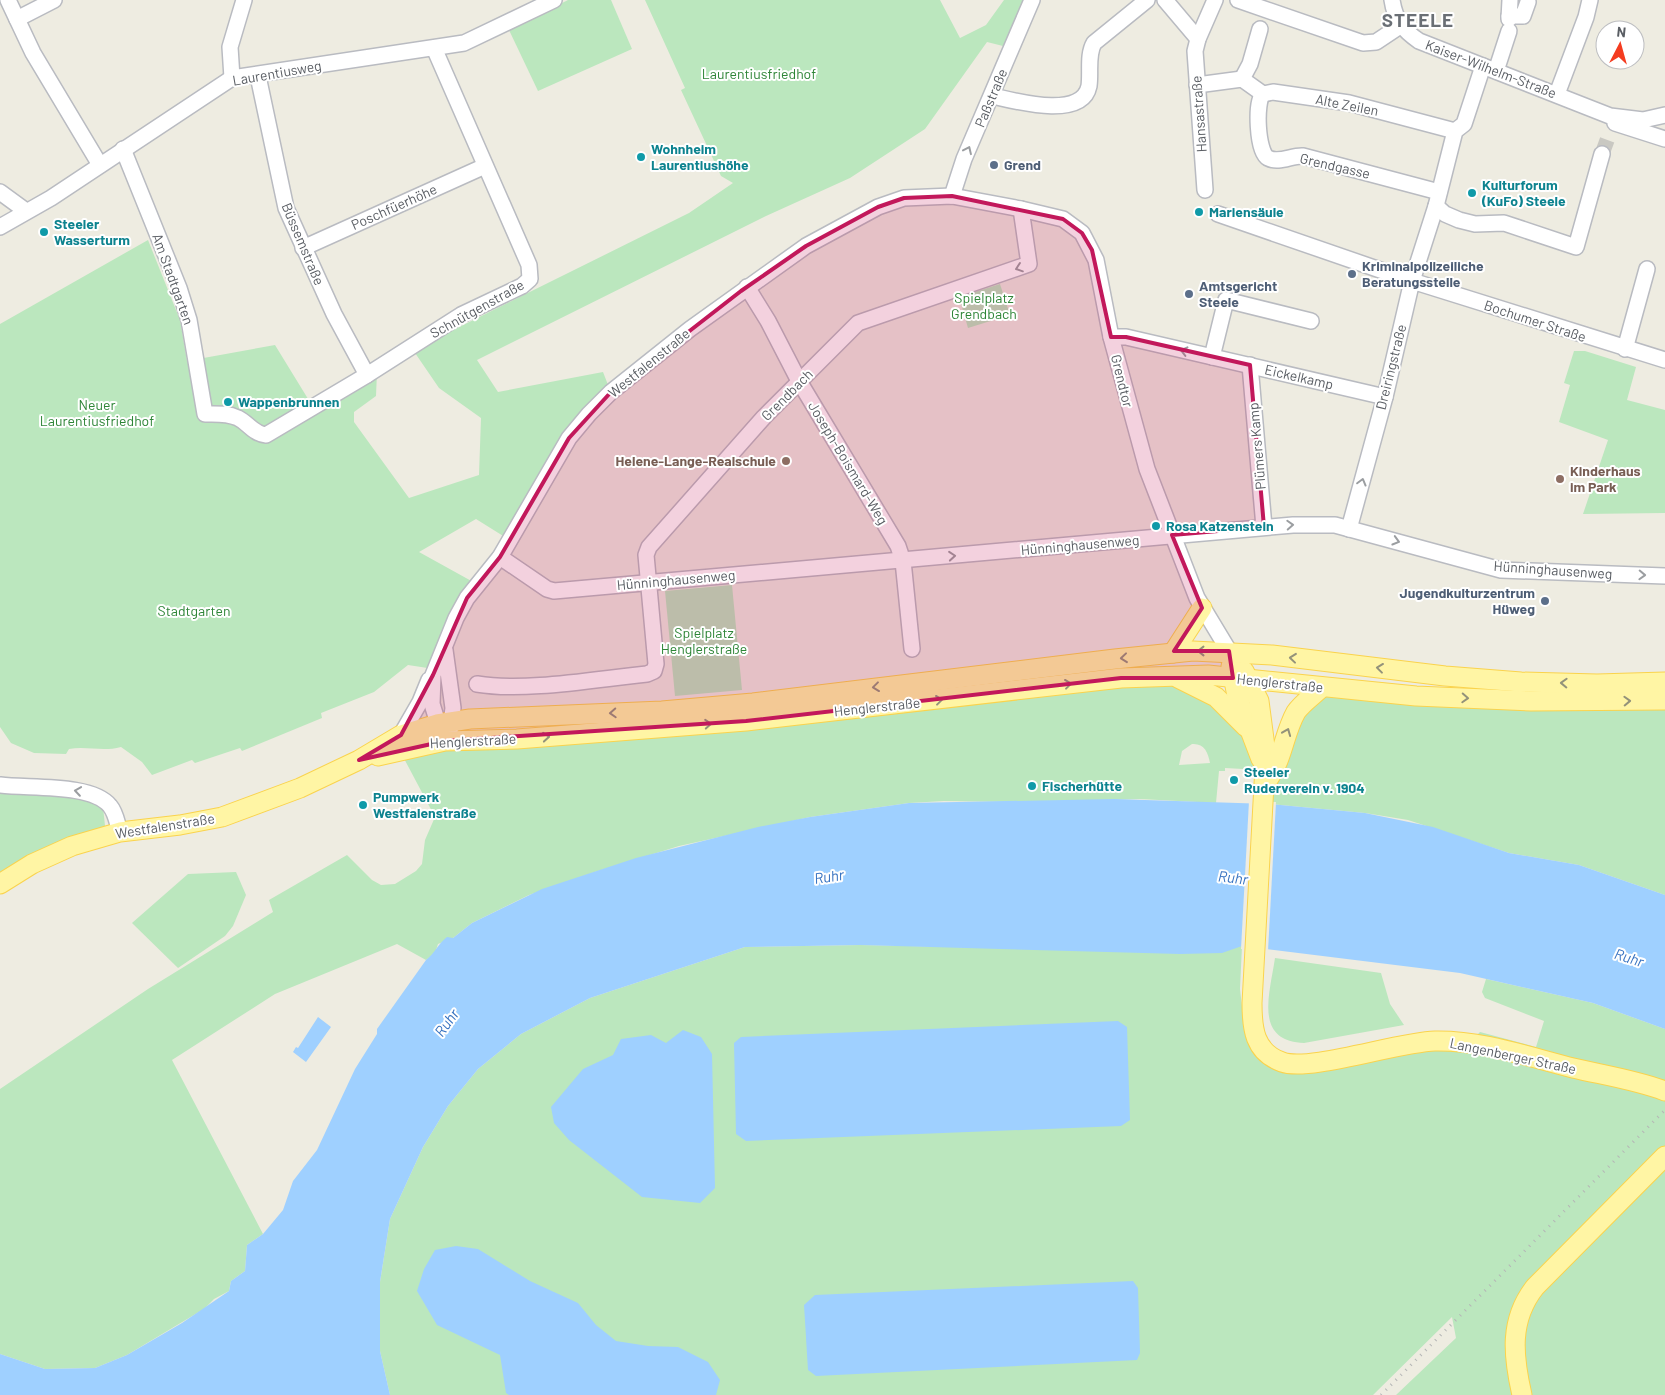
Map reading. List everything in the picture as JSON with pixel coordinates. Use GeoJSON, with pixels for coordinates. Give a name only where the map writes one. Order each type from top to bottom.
{"type":"FeatureCollection","features":[{"type":"Feature","properties":{"kind":"main road"},"geometry":{"type":"LineString","coordinates":[[1173,653],[1202,608]]}},
{"type":"Feature","properties":{"kind":"main road"},"geometry":{"type":"LineString","coordinates":[[1229,652],[1241,675]]}},
{"type":"Feature","properties":{"kind":"main road","name":"Henglerstraße"},"geometry":{"type":"LineString","coordinates":[[359,760],[401,734],[451,723],[662,711],[753,703],[1173,653],[1229,652],[1257,654],[1521,682],[1597,684],[1665,682]]}},
{"type":"Feature","properties":{"kind":"main road"},"geometry":{"type":"LineString","coordinates":[[1257,654],[1241,675],[1237,696],[1265,766]]}},
{"type":"Feature","properties":{"kind":"main road","name":"Henglerstraße"},"geometry":{"type":"LineString","coordinates":[[359,760],[451,723],[517,739],[746,721],[1121,678],[1241,675],[1322,687],[1416,696],[1531,701],[1665,700]]}},
{"type":"Feature","properties":{"kind":"main road","name":"Langenberger Straße"},"geometry":{"type":"LineString","coordinates":[[1241,675],[1259,701],[1265,732],[1267,762],[1265,766],[1252,1027],[1257,1041],[1267,1054],[1287,1064],[1306,1064],[1398,1045],[1447,1041],[1499,1050],[1665,1091]]}},
{"type":"Feature","properties":{"kind":"main road"},"geometry":{"type":"LineString","coordinates":[[1174,676],[1216,697],[1250,730]]}},
{"type":"Feature","properties":{"kind":"main road"},"geometry":{"type":"LineString","coordinates":[[1265,792],[1277,766],[1285,735],[1297,710],[1322,687]]}},
{"type":"Feature","properties":{"kind":"main road","name":"Westfalenstraße"},"geometry":{"type":"LineString","coordinates":[[0,884],[32,864],[118,824],[180,825],[222,817],[300,788],[359,760]]}},
{"type":"Feature","properties":{"kind":"main road"},"geometry":{"type":"LineString","coordinates":[[1522,1395],[1515,1347],[1516,1327],[1524,1302],[1535,1287],[1665,1156]]}},
{"type":"Feature","properties":{"kind":"street"},"geometry":{"type":"LineString","coordinates":[[8,0],[33,53],[100,165]]}},
{"type":"Feature","properties":{"kind":"street"},"geometry":{"type":"LineString","coordinates":[[17,19],[54,0]]}},
{"type":"Feature","properties":{"kind":"street"},"geometry":{"type":"LineString","coordinates":[[232,78],[230,47],[244,0]]}},
{"type":"Feature","properties":{"kind":"street","name":"Laurentiusweg"},"geometry":{"type":"LineString","coordinates":[[0,227],[51,198],[232,78],[258,76],[434,48],[475,39],[554,0]]}},
{"type":"Feature","properties":{"kind":"street","name":"Paßstraße"},"geometry":{"type":"LineString","coordinates":[[952,196],[964,159],[993,96],[1032,0]]}},
{"type":"Feature","properties":{"kind":"street"},"geometry":{"type":"LineString","coordinates":[[993,96],[1032,104],[1067,105],[1075,103],[1088,89],[1091,53],[1094,43],[1147,0]]}},
{"type":"Feature","properties":{"kind":"street"},"geometry":{"type":"LineString","coordinates":[[1165,0],[1198,39]]}},
{"type":"Feature","properties":{"kind":"street"},"geometry":{"type":"LineString","coordinates":[[1238,0],[1262,21],[1363,43],[1376,42],[1400,26],[1394,14],[1392,0]]}},
{"type":"Feature","properties":{"kind":"street","name":"Dreiringstraße"},"geometry":{"type":"LineString","coordinates":[[1349,529],[1385,397],[1412,281],[1438,199],[1455,131],[1464,124],[1490,68],[1509,22],[1510,0]]}},
{"type":"Feature","properties":{"kind":"street"},"geometry":{"type":"LineString","coordinates":[[1557,94],[1586,17],[1590,0]]}},
{"type":"Feature","properties":{"kind":"street"},"geometry":{"type":"LineString","coordinates":[[1509,22],[1523,16],[1529,1]]}},
{"type":"Feature","properties":{"kind":"street","name":"Hansastraße"},"geometry":{"type":"LineString","coordinates":[[1206,190],[1195,51],[1198,39],[1214,2]]}},
{"type":"Feature","properties":{"kind":"street"},"geometry":{"type":"LineString","coordinates":[[1242,79],[1250,64],[1262,21]]}},
{"type":"Feature","properties":{"kind":"street","name":"Kaiser-Wilhelm-Straße"},"geometry":{"type":"LineString","coordinates":[[1400,26],[1419,41],[1557,94],[1611,124],[1661,137]]}},
{"type":"Feature","properties":{"kind":"street","name":"Schnütgenstraße"},"geometry":{"type":"LineString","coordinates":[[205,414],[229,415],[238,418],[255,432],[266,435],[366,375],[461,314],[522,286],[530,279],[528,265],[434,48]]}},
{"type":"Feature","properties":{"kind":"street","name":"Büssemstraße"},"geometry":{"type":"LineString","coordinates":[[258,76],[286,208],[334,314],[366,375]]}},
{"type":"Feature","properties":{"kind":"street"},"geometry":{"type":"LineString","coordinates":[[1197,85],[1242,79],[1263,94]]}},
{"type":"Feature","properties":{"kind":"street","name":"Alte Zeilen"},"geometry":{"type":"LineString","coordinates":[[1263,94],[1273,92],[1349,103],[1455,131]]}},
{"type":"Feature","properties":{"kind":"street","name":"Grendgasse"},"geometry":{"type":"LineString","coordinates":[[1263,94],[1258,103],[1260,142],[1261,150],[1268,158],[1280,160],[1303,156],[1438,199]]}},
{"type":"Feature","properties":{"kind":"street","name":"Kaiser-Wilhelm-Straße"},"geometry":{"type":"LineString","coordinates":[[1611,124],[1665,116]]}},
{"type":"Feature","properties":{"kind":"street","name":"Am Stadtgarten"},"geometry":{"type":"LineString","coordinates":[[123,149],[179,288],[189,320],[205,414]]}},
{"type":"Feature","properties":{"kind":"street"},"geometry":{"type":"LineString","coordinates":[[1438,199],[1445,214],[1459,220],[1475,224],[1504,223],[1576,246],[1602,154]]}},
{"type":"Feature","properties":{"kind":"street","name":"Poschfüerhöhe"},"geometry":{"type":"LineString","coordinates":[[303,248],[485,166]]}},
{"type":"Feature","properties":{"kind":"street"},"geometry":{"type":"LineString","coordinates":[[0,192],[26,211]]}},
{"type":"Feature","properties":{"kind":"street","name":"Grendtor"},"geometry":{"type":"LineString","coordinates":[[952,196],[1063,219],[1082,233],[1096,260],[1111,338],[1146,469],[1202,608],[1229,652]]}},
{"type":"Feature","properties":{"kind":"street","name":"Westfalenstraße"},"geometry":{"type":"LineString","coordinates":[[451,723],[432,704],[434,675],[466,598],[500,557],[570,438],[589,414],[611,392],[747,287],[806,246],[878,207],[904,198],[952,196]]}},
{"type":"Feature","properties":{"kind":"street","name":"Grendbach"},"geometry":{"type":"LineString","coordinates":[[477,684],[496,688],[647,674],[654,671],[656,664],[646,556],[650,547],[707,479],[799,381],[858,323],[1029,264],[1022,209]]}},
{"type":"Feature","properties":{"kind":"street","name":"Bochumer Straße"},"geometry":{"type":"LineString","coordinates":[[1218,214],[1412,281],[1665,360]]}},
{"type":"Feature","properties":{"kind":"street"},"geometry":{"type":"LineString","coordinates":[[1626,349],[1647,269]]}},
{"type":"Feature","properties":{"kind":"street","name":"Joseph-Boismard-Weg"},"geometry":{"type":"LineString","coordinates":[[747,287],[768,321],[799,381],[898,546],[904,561],[912,649]]}},
{"type":"Feature","properties":{"kind":"street"},"geometry":{"type":"LineString","coordinates":[[1212,357],[1226,300],[1310,321]]}},
{"type":"Feature","properties":{"kind":"street","name":"Eickelkamp"},"geometry":{"type":"LineString","coordinates":[[1111,338],[1126,337],[1385,397]]}},
{"type":"Feature","properties":{"kind":"street","name":"Plümers Kamp"},"geometry":{"type":"LineString","coordinates":[[1250,366],[1264,527]]}},
{"type":"Feature","properties":{"kind":"street","name":"Hünninghausenweg"},"geometry":{"type":"LineString","coordinates":[[500,557],[547,589],[554,591],[904,561],[1264,527],[1322,525],[1349,529],[1501,570],[1665,576]]}},
{"type":"Feature","properties":{"kind":"street"},"geometry":{"type":"LineString","coordinates":[[445,646],[451,723]]}},
{"type":"Feature","properties":{"kind":"street","name":"Westfalenstraße"},"geometry":{"type":"LineString","coordinates":[[401,734],[420,702],[426,684],[434,675]]}},
{"type":"Feature","properties":{"kind":"street"},"geometry":{"type":"LineString","coordinates":[[0,785],[81,791],[97,796],[110,805],[118,824]]}},
{"type":"Feature","properties":{"kind":"highlighted area"},"geometry":{"type":"Polygon","coordinates":[[[952,196],[1063,219],[1082,233],[1092,250],[1111,337],[1126,337],[1250,365],[1264,527],[1172,535],[1202,608],[1174,651],[1229,651],[1233,678],[1121,678],[746,721],[445,741],[359,760],[401,735],[433,675],[467,598],[500,557],[569,438],[589,414],[611,392],[741,291],[806,246],[878,207],[904,198],[952,196]]]}},
{"type":"Feature","properties":{"kind":"green space"},"geometry":{"type":"Polygon","coordinates":[[[568,0],[611,0],[632,49],[538,91],[509,30],[568,0]]]}},
{"type":"Feature","properties":{"kind":"green space"},"geometry":{"type":"Polygon","coordinates":[[[645,0],[940,0],[960,38],[986,25],[1004,0],[1025,0],[1003,46],[987,42],[925,129],[850,178],[766,216],[477,360],[498,392],[603,372],[610,390],[508,539],[476,519],[419,552],[475,583],[434,669],[408,665],[374,692],[321,713],[322,718],[242,751],[240,748],[195,763],[192,760],[152,775],[142,762],[121,747],[69,749],[66,754],[34,753],[11,743],[0,727],[0,324],[148,240],[180,320],[187,361],[275,345],[313,407],[377,372],[376,396],[354,412],[354,422],[409,498],[479,475],[481,418],[439,388],[413,350],[689,213],[733,183],[721,176],[681,90],[685,88],[645,0]]]}},
{"type":"Feature","properties":{"kind":"green space","name":"Spielplatz Grendbach"},"geometry":{"type":"Polygon","coordinates":[[[1000,284],[1010,315],[968,328],[959,297],[1000,284]]]}},
{"type":"Feature","properties":{"kind":"green space"},"geometry":{"type":"Polygon","coordinates":[[[1574,351],[1585,351],[1636,367],[1627,400],[1665,410],[1665,513],[1583,514],[1608,440],[1559,422],[1570,385],[1564,383],[1574,351]]]}},
{"type":"Feature","properties":{"kind":"green space","name":"Spielplatz Henglerstraße"},"geometry":{"type":"Polygon","coordinates":[[[732,585],[742,690],[675,696],[665,591],[732,585]]]}},
{"type":"Feature","properties":{"kind":"green space"},"geometry":{"type":"Polygon","coordinates":[[[1173,684],[1196,691],[1245,736],[1261,770],[1225,768],[1225,771],[1219,771],[1216,803],[1140,799],[909,803],[810,817],[679,846],[529,895],[472,923],[453,938],[438,944],[435,953],[426,960],[397,944],[275,994],[172,1060],[263,1234],[247,1245],[245,1271],[231,1281],[229,1291],[214,1299],[204,1309],[127,1355],[95,1368],[45,1369],[0,1354],[0,1089],[148,989],[273,912],[269,900],[347,855],[372,880],[381,885],[395,884],[416,871],[422,864],[425,840],[435,817],[400,751],[1096,689],[1173,684]],[[1192,744],[1182,751],[1179,765],[1210,763],[1205,749],[1192,744]]]}},
{"type":"Feature","properties":{"kind":"green space"},"geometry":{"type":"Polygon","coordinates":[[[1323,689],[1665,701],[1665,895],[1579,865],[1509,853],[1408,820],[1365,813],[1269,804],[1285,736],[1323,689]]]}},
{"type":"Feature","properties":{"kind":"green space"},"geometry":{"type":"Polygon","coordinates":[[[0,789],[89,794],[103,807],[106,835],[0,883],[0,789]]]}},
{"type":"Feature","properties":{"kind":"green space"},"geometry":{"type":"Polygon","coordinates":[[[236,872],[246,895],[233,926],[225,936],[178,968],[132,923],[188,874],[236,872]]]}},
{"type":"Feature","properties":{"kind":"green space"},"geometry":{"type":"Polygon","coordinates":[[[860,945],[1005,948],[1242,946],[1240,989],[1245,1033],[1273,1067],[1419,1046],[1472,1049],[1623,1084],[1665,1100],[1665,1395],[1396,1395],[1456,1338],[1452,1317],[1373,1395],[390,1395],[380,1351],[380,1282],[390,1219],[423,1147],[448,1106],[478,1069],[521,1034],[590,998],[745,947],[860,945]]]}},
{"type":"Feature","properties":{"kind":"green space"},"geometry":{"type":"Polygon","coordinates":[[[1275,958],[1381,973],[1390,1004],[1404,1025],[1304,1043],[1288,1040],[1277,1034],[1271,1024],[1268,1013],[1275,958]]]}},
{"type":"Feature","properties":{"kind":"green space"},"geometry":{"type":"Polygon","coordinates":[[[1486,979],[1593,1003],[1665,1029],[1665,1085],[1477,1035],[1480,1032],[1536,1047],[1544,1021],[1485,998],[1482,992],[1486,979]]]}},
{"type":"Feature","properties":{"kind":"water","name":"Ruhr"},"geometry":{"type":"Polygon","coordinates":[[[1114,799],[1269,804],[1365,813],[1433,827],[1509,853],[1579,865],[1665,895],[1665,1029],[1593,1003],[1460,973],[1242,946],[1222,953],[1180,954],[860,945],[745,947],[590,998],[521,1034],[478,1069],[448,1106],[423,1147],[390,1219],[380,1282],[380,1351],[390,1395],[0,1395],[0,1354],[45,1369],[95,1368],[127,1355],[182,1323],[229,1291],[231,1281],[245,1271],[247,1245],[263,1234],[283,1210],[293,1181],[317,1150],[355,1069],[377,1034],[377,1029],[426,960],[441,943],[447,937],[453,938],[472,923],[542,889],[636,858],[758,827],[810,817],[909,803],[1114,799]]]}},
{"type":"Feature","properties":{"kind":"water"},"geometry":{"type":"Polygon","coordinates":[[[318,1017],[331,1027],[306,1062],[293,1052],[296,1047],[298,1048],[318,1017]]]}},
{"type":"Feature","properties":{"kind":"water"},"geometry":{"type":"Polygon","coordinates":[[[1118,1021],[1127,1027],[1130,1120],[1121,1126],[746,1141],[736,1134],[734,1043],[741,1037],[1118,1021]]]}},
{"type":"Feature","properties":{"kind":"water"},"geometry":{"type":"Polygon","coordinates":[[[683,1030],[701,1037],[712,1054],[715,1188],[700,1203],[642,1197],[569,1140],[554,1123],[551,1107],[583,1069],[613,1055],[621,1039],[651,1035],[666,1043],[683,1030]]]}},
{"type":"Feature","properties":{"kind":"water"},"geometry":{"type":"Polygon","coordinates":[[[456,1246],[478,1249],[530,1281],[578,1303],[596,1325],[616,1341],[648,1346],[678,1347],[708,1362],[720,1380],[716,1395],[509,1395],[506,1393],[500,1355],[437,1325],[417,1291],[424,1269],[435,1250],[456,1246]]]}},
{"type":"Feature","properties":{"kind":"water"},"geometry":{"type":"Polygon","coordinates":[[[1133,1281],[1138,1288],[1140,1353],[1137,1360],[816,1376],[808,1370],[804,1305],[815,1295],[1133,1281]]]}},
{"type":"Feature","properties":{"kind":"pier"},"geometry":{"type":"Polygon","coordinates":[[[1249,801],[1276,802],[1268,951],[1241,949],[1249,801]]]}},
{"type":"Feature","properties":{"kind":"tunnel"},"geometry":{"type":"LineString","coordinates":[[1602,154],[1609,135]]}},
{"type":"Feature","properties":{"kind":"railway"},"geometry":{"type":"LineString","coordinates":[[1381,1395],[1665,1110]]}},
{"type":"Feature","properties":{"kind":"place","name":"Wohnheim Laurentiushöhe"},"geometry":{"type":"Point","coordinates":[641,157]}},
{"type":"Feature","properties":{"kind":"place","name":"Grend"},"geometry":{"type":"Point","coordinates":[994,165]}},
{"type":"Feature","properties":{"kind":"place","name":"Kulturforum (KuFo) Steele"},"geometry":{"type":"Point","coordinates":[1472,193]}},
{"type":"Feature","properties":{"kind":"place","name":"Mariensäule"},"geometry":{"type":"Point","coordinates":[1199,212]}},
{"type":"Feature","properties":{"kind":"place","name":"Steeler Wasserturm"},"geometry":{"type":"Point","coordinates":[44,232]}},
{"type":"Feature","properties":{"kind":"place","name":"Kriminalpolizeiliche Beratungsstelle"},"geometry":{"type":"Point","coordinates":[1352,274]}},
{"type":"Feature","properties":{"kind":"place","name":"Amtsgericht Steele"},"geometry":{"type":"Point","coordinates":[1189,294]}},
{"type":"Feature","properties":{"kind":"place","name":"Wappenbrunnen"},"geometry":{"type":"Point","coordinates":[228,402]}},
{"type":"Feature","properties":{"kind":"place","name":"Helene-Lange-Realschule"},"geometry":{"type":"Point","coordinates":[786,461]}},
{"type":"Feature","properties":{"kind":"place","name":"Kinderhaus im Park"},"geometry":{"type":"Point","coordinates":[1560,479]}},
{"type":"Feature","properties":{"kind":"place","name":"Rosa Katzenstein"},"geometry":{"type":"Point","coordinates":[1156,526]}},
{"type":"Feature","properties":{"kind":"place","name":"Jugendkulturzentrum Hüweg"},"geometry":{"type":"Point","coordinates":[1545,601]}},
{"type":"Feature","properties":{"kind":"place","name":"Steeler Ruderverein v. 1904"},"geometry":{"type":"Point","coordinates":[1234,780]}},
{"type":"Feature","properties":{"kind":"place","name":"Fischerhütte"},"geometry":{"type":"Point","coordinates":[1032,786]}},
{"type":"Feature","properties":{"kind":"place","name":"Pumpwerk Westfalenstraße"},"geometry":{"type":"Point","coordinates":[363,805]}},
{"type":"Feature","properties":{"kind":"district","name":"STEELE"},"geometry":{"type":"Point","coordinates":[1418,20]}},
{"type":"Feature","properties":{"kind":"park label","name":"Laurentiusfriedhof"},"geometry":{"type":"Point","coordinates":[759,74]}},
{"type":"Feature","properties":{"kind":"park label","name":"Neuer Laurentiusfriedhof"},"geometry":{"type":"Point","coordinates":[97,414]}},
{"type":"Feature","properties":{"kind":"park label","name":"Stadtgarten"},"geometry":{"type":"Point","coordinates":[194,611]}}]}
